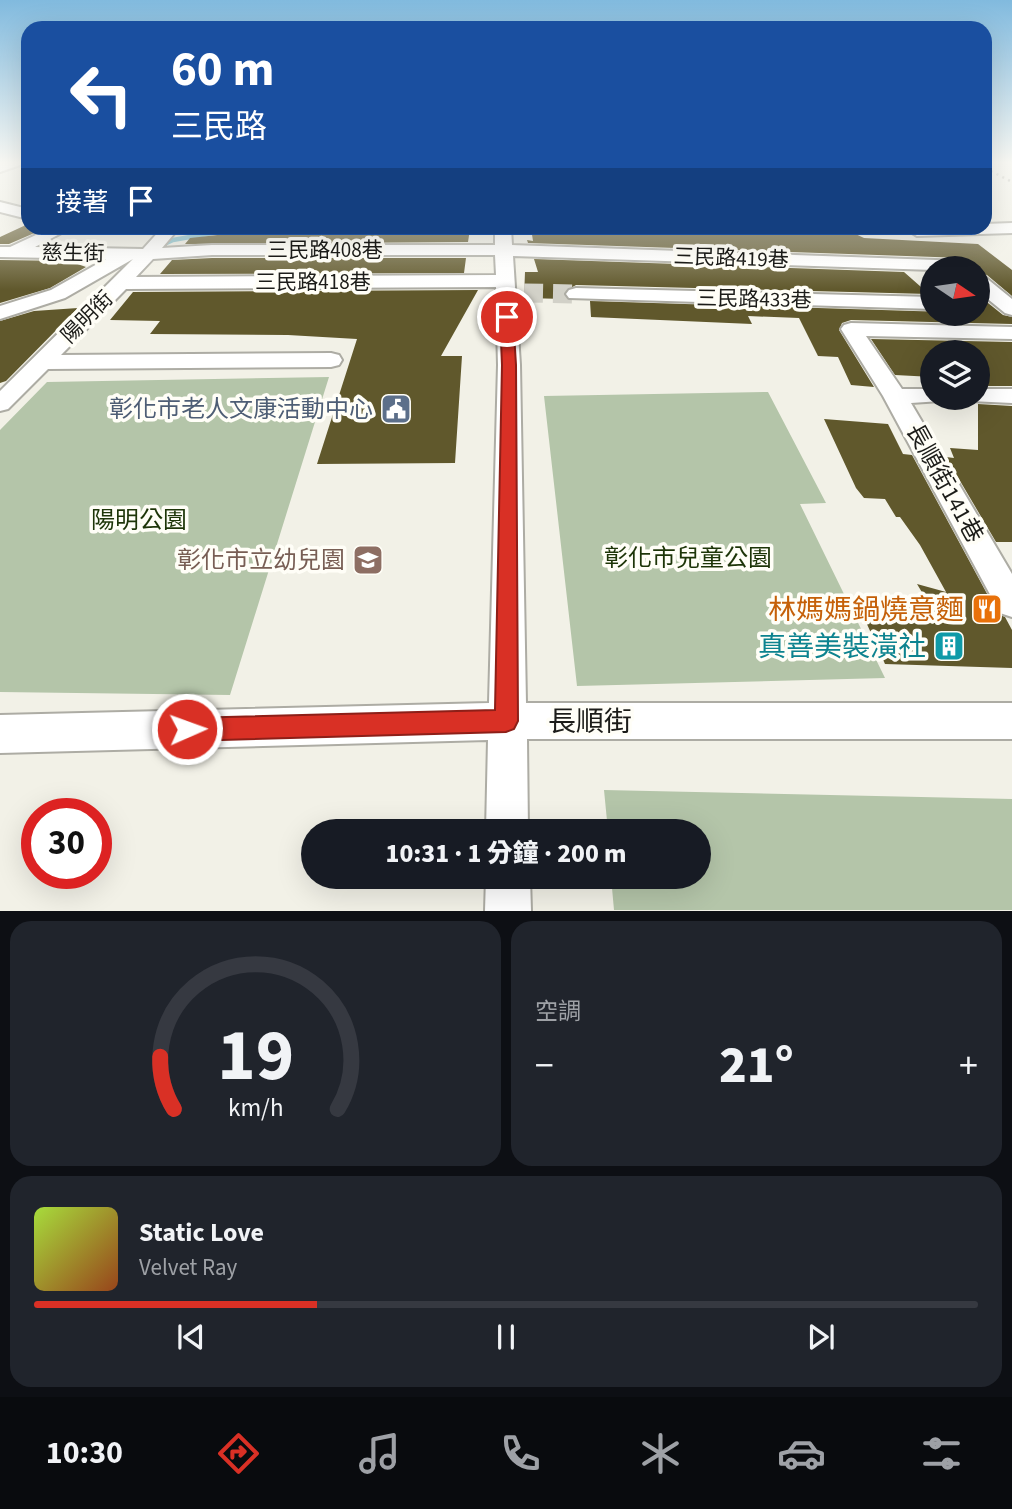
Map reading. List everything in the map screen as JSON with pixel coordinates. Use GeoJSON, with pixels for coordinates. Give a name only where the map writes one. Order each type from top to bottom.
{"type":"FeatureCollection","features":[{"type":"Feature","properties":{"kind":"street"},"geometry":{"type":"LineString","coordinates":[[0,207],[21,212]]}},
{"type":"Feature","properties":{"kind":"street"},"geometry":{"type":"LineString","coordinates":[[992,228],[1012,228]]}},
{"type":"Feature","properties":{"kind":"street"},"geometry":{"type":"LineString","coordinates":[[5,252],[46,235]]}},
{"type":"Feature","properties":{"kind":"street","name":"陽明街"},"geometry":{"type":"LineString","coordinates":[[0,404],[121,282],[136,254],[162,235]]}},
{"type":"Feature","properties":{"kind":"street"},"geometry":{"type":"LineString","coordinates":[[923,235],[947,256]]}},
{"type":"Feature","properties":{"kind":"street"},"geometry":{"type":"LineString","coordinates":[[503,239],[512,289],[506,721],[508,819]]}},
{"type":"Feature","properties":{"kind":"street","name":"三民路408巷"},"geometry":{"type":"LineString","coordinates":[[136,254],[503,239]]}},
{"type":"Feature","properties":{"kind":"street","name":"三民路419巷"},"geometry":{"type":"LineString","coordinates":[[503,239],[920,265]]}},
{"type":"Feature","properties":{"kind":"street","name":"慈生街"},"geometry":{"type":"LineString","coordinates":[[5,252],[136,254]]}},
{"type":"Feature","properties":{"kind":"street"},"geometry":{"type":"LineString","coordinates":[[0,313],[58,294],[136,254]]}},
{"type":"Feature","properties":{"kind":"street","name":"三民路418巷"},"geometry":{"type":"LineString","coordinates":[[121,282],[512,289]]}},
{"type":"Feature","properties":{"kind":"street"},"geometry":{"type":"LineString","coordinates":[[990,291],[1010,307]]}},
{"type":"Feature","properties":{"kind":"street","name":"三民路433巷"},"geometry":{"type":"LineString","coordinates":[[576,294],[920,303]]}},
{"type":"Feature","properties":{"kind":"street"},"geometry":{"type":"LineString","coordinates":[[990,305],[1010,307]]}},
{"type":"Feature","properties":{"kind":"street"},"geometry":{"type":"LineString","coordinates":[[895,396],[851,330],[1012,333]]}},
{"type":"Feature","properties":{"kind":"street"},"geometry":{"type":"LineString","coordinates":[[42,362],[331,360]]}},
{"type":"Feature","properties":{"kind":"street","name":"長順街141巷"},"geometry":{"type":"LineString","coordinates":[[920,396],[895,396],[1012,603]]}},
{"type":"Feature","properties":{"kind":"street"},"geometry":{"type":"LineString","coordinates":[[990,396],[1012,396]]}},
{"type":"Feature","properties":{"kind":"street","name":"長順街"},"geometry":{"type":"LineString","coordinates":[[0,734],[506,721],[1012,720]]}},
{"type":"Feature","properties":{"kind":"street"},"geometry":{"type":"LineString","coordinates":[[508,889],[508,911]]}},
{"type":"Feature","properties":{"kind":"green space","name":"陽明公園"},"geometry":{"type":"Polygon","coordinates":[[[329,377],[230,695],[0,692],[0,430],[47,382],[329,377]]]}},
{"type":"Feature","properties":{"kind":"green space","name":"彰化市兒童公園"},"geometry":{"type":"Polygon","coordinates":[[[768,392],[826,503],[800,504],[885,678],[577,686],[544,396],[768,392]]]}},
{"type":"Feature","properties":{"kind":"green space"},"geometry":{"type":"Polygon","coordinates":[[[604,790],[1012,799],[1012,910],[614,910],[612,889],[711,889],[711,819],[607,819],[604,790]]]}},
{"type":"Feature","properties":{"kind":"building"},"geometry":{"type":"Polygon","coordinates":[[[21,227],[21,235],[30,235],[9,244],[0,244],[0,237],[21,227]]]}},
{"type":"Feature","properties":{"kind":"building"},"geometry":{"type":"Polygon","coordinates":[[[217,235],[469,235],[468,242],[185,244],[190,238],[217,235]]]}},
{"type":"Feature","properties":{"kind":"building"},"geometry":{"type":"Polygon","coordinates":[[[532,235],[858,235],[864,238],[978,244],[1012,270],[1012,296],[990,278],[990,256],[920,256],[528,243],[527,240],[533,241],[532,235]]]}},
{"type":"Feature","properties":{"kind":"building"},"geometry":{"type":"Polygon","coordinates":[[[466,258],[464,273],[160,274],[172,260],[466,258]]]}},
{"type":"Feature","properties":{"kind":"building"},"geometry":{"type":"Polygon","coordinates":[[[534,259],[904,272],[920,286],[920,294],[576,285],[564,292],[566,299],[524,298],[525,272],[538,272],[534,259]]]}},
{"type":"Feature","properties":{"kind":"building"},"geometry":{"type":"Polygon","coordinates":[[[0,260],[69,261],[86,267],[50,288],[0,303],[0,260]]]}},
{"type":"Feature","properties":{"kind":"building"},"geometry":{"type":"Polygon","coordinates":[[[478,290],[441,356],[462,356],[455,463],[317,464],[357,339],[288,335],[150,334],[160,321],[110,320],[133,292],[478,290]]]}},
{"type":"Feature","properties":{"kind":"building"},"geometry":{"type":"Polygon","coordinates":[[[590,301],[920,311],[920,322],[851,320],[842,323],[839,330],[874,387],[851,385],[838,357],[818,356],[799,318],[748,316],[752,324],[591,317],[590,301]]]}},
{"type":"Feature","properties":{"kind":"building"},"geometry":{"type":"Polygon","coordinates":[[[990,305],[1003,315],[1012,317],[1012,324],[990,323],[990,305]]]}},
{"type":"Feature","properties":{"kind":"building"},"geometry":{"type":"Polygon","coordinates":[[[78,308],[6,381],[0,383],[0,321],[34,311],[78,308]]]}},
{"type":"Feature","properties":{"kind":"building"},"geometry":{"type":"Polygon","coordinates":[[[871,339],[920,340],[920,376],[895,375],[871,339]]]}},
{"type":"Feature","properties":{"kind":"building"},"geometry":{"type":"Polygon","coordinates":[[[990,342],[1012,342],[1012,386],[990,386],[990,342]]]}},
{"type":"Feature","properties":{"kind":"building"},"geometry":{"type":"Polygon","coordinates":[[[990,405],[1012,406],[1012,542],[996,542],[946,457],[954,458],[950,448],[978,450],[978,410],[990,410],[990,405]]]}},
{"type":"Feature","properties":{"kind":"building"},"geometry":{"type":"Polygon","coordinates":[[[824,419],[888,424],[903,454],[912,455],[998,614],[1005,617],[1012,630],[1012,668],[885,664],[866,622],[912,617],[907,600],[926,599],[917,584],[946,592],[920,545],[900,517],[896,517],[885,499],[864,498],[856,488],[824,419]]]}},
{"type":"Feature","properties":{"kind":"waterway"},"geometry":{"type":"LineString","coordinates":[[160,246],[173,240],[201,235]]}},
{"type":"Feature","properties":{"kind":"tunnel"},"geometry":{"type":"LineString","coordinates":[[524,293],[576,294]]}},
{"type":"Feature","properties":{"kind":"place","name":"彰化市老人文康活動中心"},"geometry":{"type":"Point","coordinates":[396,409]}},
{"type":"Feature","properties":{"kind":"place","name":"彰化市立幼兒園"},"geometry":{"type":"Point","coordinates":[368,560]}},
{"type":"Feature","properties":{"kind":"place","name":"林媽媽鍋燒意麵"},"geometry":{"type":"Point","coordinates":[987,609]}},
{"type":"Feature","properties":{"kind":"place","name":"真善美裝潢社"},"geometry":{"type":"Point","coordinates":[949,646]}},
{"type":"Feature","properties":{"kind":"route"},"geometry":{"type":"LineString","coordinates":[[187,729],[506,721],[509,365],[507,317]]}}]}
